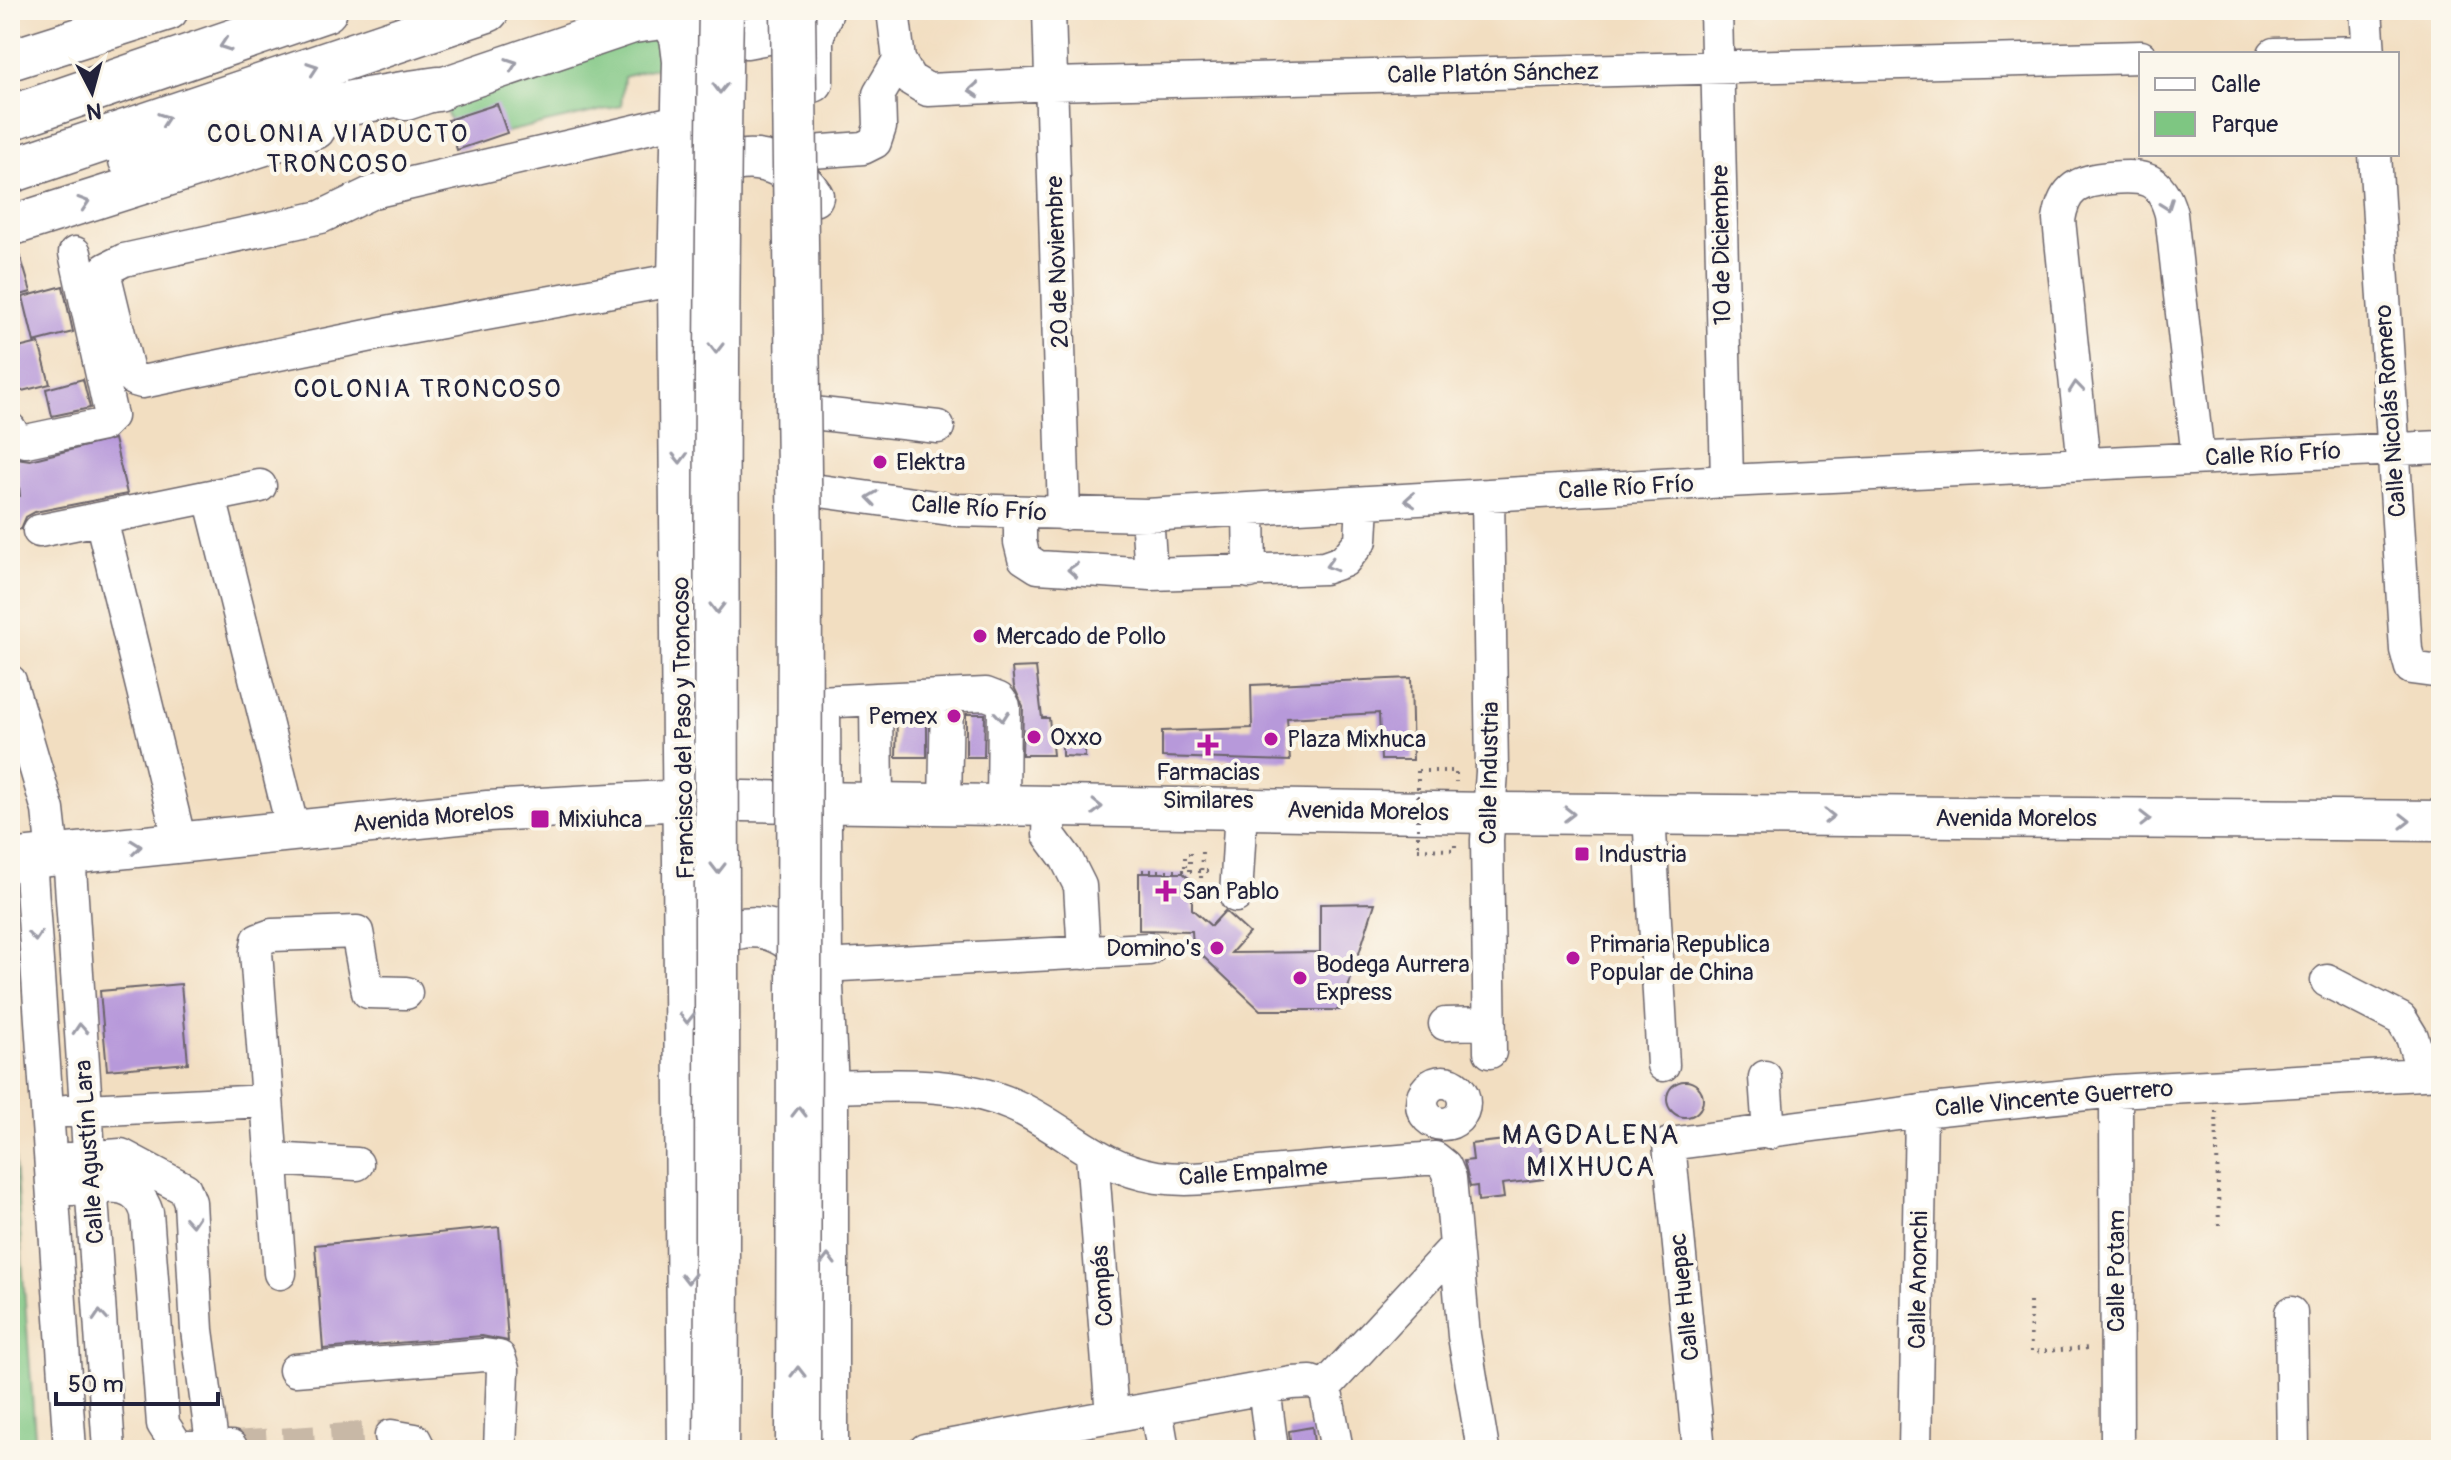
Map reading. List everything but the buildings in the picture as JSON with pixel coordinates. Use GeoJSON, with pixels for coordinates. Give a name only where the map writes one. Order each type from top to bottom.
{"type":"FeatureCollection","features":[{"type":"Feature","properties":{"kind":"highway"},"geometry":{"type":"LineString","coordinates":[[10,93],[64,69],[231,10]]}},
{"type":"Feature","properties":{"kind":"highway"},"geometry":{"type":"LineString","coordinates":[[10,118],[325,10]]}},
{"type":"Feature","properties":{"kind":"highway"},"geometry":{"type":"LineString","coordinates":[[10,171],[487,10]]}},
{"type":"Feature","properties":{"kind":"highway","name":"Francisco del Paso y Troncoso"},"geometry":{"type":"LineString","coordinates":[[716,1450],[719,1031],[715,345],[721,10]]}},
{"type":"Feature","properties":{"kind":"highway"},"geometry":{"type":"LineString","coordinates":[[793,10],[800,551],[798,1450]]}},
{"type":"Feature","properties":{"kind":"highway"},"geometry":{"type":"LineString","coordinates":[[10,197],[285,115],[362,98],[438,89]]}},
{"type":"Feature","properties":{"kind":"main road"},"geometry":{"type":"LineString","coordinates":[[10,60],[168,10]]}},
{"type":"Feature","properties":{"kind":"main road"},"geometry":{"type":"LineString","coordinates":[[10,226],[633,23],[668,14],[711,36],[746,38],[784,31],[824,10]]}},
{"type":"Feature","properties":{"kind":"main road"},"geometry":{"type":"LineString","coordinates":[[824,10],[813,37],[812,152],[813,490],[823,803],[822,966],[828,1087],[828,1450]]}},
{"type":"Feature","properties":{"kind":"main road","name":"Francisco del Paso y Troncoso"},"geometry":{"type":"LineString","coordinates":[[668,14],[683,47],[678,279],[687,970],[688,1450]]}},
{"type":"Feature","properties":{"kind":"main road"},"geometry":{"type":"LineString","coordinates":[[680,204],[712,172],[723,165],[750,159],[787,169],[813,196]]}},
{"type":"Feature","properties":{"kind":"main road","name":"Avenida Morelos"},"geometry":{"type":"LineString","coordinates":[[40,857],[488,811],[683,800],[1050,806],[1241,827],[1491,813],[2441,821]]}},
{"type":"Feature","properties":{"kind":"main road"},"geometry":{"type":"LineString","coordinates":[[687,970],[710,940],[746,927],[785,937],[805,956],[822,966]]}},
{"type":"Feature","properties":{"kind":"street"},"geometry":{"type":"LineString","coordinates":[[812,152],[863,148],[875,142],[880,127],[879,94],[899,60],[893,10]]}},
{"type":"Feature","properties":{"kind":"street","name":"20 de Noviembre"},"geometry":{"type":"LineString","coordinates":[[1049,10],[1064,514]]}},
{"type":"Feature","properties":{"kind":"street","name":"10 de Diciembre"},"geometry":{"type":"LineString","coordinates":[[1716,10],[1727,481]]}},
{"type":"Feature","properties":{"kind":"street"},"geometry":{"type":"LineString","coordinates":[[2366,10],[2369,52]]}},
{"type":"Feature","properties":{"kind":"street","name":"Calle Platón Sánchez"},"geometry":{"type":"LineString","coordinates":[[899,60],[910,79],[928,90],[1052,84],[2139,57]]}},
{"type":"Feature","properties":{"kind":"street"},"geometry":{"type":"LineString","coordinates":[[678,279],[392,331],[142,382],[135,380],[128,371],[105,276],[106,269],[124,260],[321,217],[373,192],[682,120]]}},
{"type":"Feature","properties":{"kind":"street","name":"Calle Nicolás Romero"},"geometry":{"type":"LineString","coordinates":[[2375,156],[2406,650],[2426,670]]}},
{"type":"Feature","properties":{"kind":"street"},"geometry":{"type":"LineString","coordinates":[[2084,464],[2059,220],[2061,205],[2066,193],[2083,180],[2141,175],[2161,189],[2171,214],[2198,458]]}},
{"type":"Feature","properties":{"kind":"street"},"geometry":{"type":"LineString","coordinates":[[10,429],[15,438],[26,441],[102,425],[111,416],[75,253]]}},
{"type":"Feature","properties":{"kind":"street"},"geometry":{"type":"LineString","coordinates":[[813,413],[938,427]]}},
{"type":"Feature","properties":{"kind":"street","name":"Calle Río Frío"},"geometry":{"type":"LineString","coordinates":[[813,490],[957,510],[1147,515],[1727,481],[2441,447]]}},
{"type":"Feature","properties":{"kind":"street"},"geometry":{"type":"LineString","coordinates":[[39,531],[260,486]]}},
{"type":"Feature","properties":{"kind":"street","name":"Calle Industria"},"geometry":{"type":"LineString","coordinates":[[1445,1024],[1490,1038],[1488,495]]}},
{"type":"Feature","properties":{"kind":"street"},"geometry":{"type":"LineString","coordinates":[[210,497],[293,830]]}},
{"type":"Feature","properties":{"kind":"street"},"geometry":{"type":"LineString","coordinates":[[1020,514],[1020,542],[1024,558],[1038,567],[1151,574],[1301,571],[1344,561],[1361,540],[1363,503]]}},
{"type":"Feature","properties":{"kind":"street"},"geometry":{"type":"LineString","coordinates":[[1249,510],[1250,572]]}},
{"type":"Feature","properties":{"kind":"street"},"geometry":{"type":"LineString","coordinates":[[1147,515],[1151,574]]}},
{"type":"Feature","properties":{"kind":"street"},"geometry":{"type":"LineString","coordinates":[[101,519],[180,842]]}},
{"type":"Feature","properties":{"kind":"street"},"geometry":{"type":"LineString","coordinates":[[10,681],[48,810],[40,857]]}},
{"type":"Feature","properties":{"kind":"street"},"geometry":{"type":"LineString","coordinates":[[819,702],[986,694],[999,699],[1004,706],[1003,805]]}},
{"type":"Feature","properties":{"kind":"street"},"geometry":{"type":"LineString","coordinates":[[945,805],[947,696]]}},
{"type":"Feature","properties":{"kind":"street"},"geometry":{"type":"LineString","coordinates":[[876,699],[877,803]]}},
{"type":"Feature","properties":{"kind":"street"},"geometry":{"type":"LineString","coordinates":[[1050,806],[1049,835],[1066,858],[1080,886],[1084,953]]}},
{"type":"Feature","properties":{"kind":"street"},"geometry":{"type":"LineString","coordinates":[[1649,814],[1663,1065]]}},
{"type":"Feature","properties":{"kind":"street"},"geometry":{"type":"LineString","coordinates":[[1241,827],[1236,852],[1242,896]]}},
{"type":"Feature","properties":{"kind":"street","name":"Calle Agustín Lara"},"geometry":{"type":"LineString","coordinates":[[40,857],[86,1110],[109,1450]]}},
{"type":"Feature","properties":{"kind":"street","name":"Calle Agustín Lara"},"geometry":{"type":"LineString","coordinates":[[40,857],[47,1113],[70,1450]]}},
{"type":"Feature","properties":{"kind":"street"},"geometry":{"type":"LineString","coordinates":[[280,1273],[258,940],[272,935],[357,932],[368,992],[406,993]]}},
{"type":"Feature","properties":{"kind":"street"},"geometry":{"type":"LineString","coordinates":[[822,966],[1149,949]]}},
{"type":"Feature","properties":{"kind":"street"},"geometry":{"type":"LineString","coordinates":[[2327,981],[2401,1019],[2432,1073]]}},
{"type":"Feature","properties":{"kind":"street","name":"Calle Vincente Guerrero"},"geometry":{"type":"LineString","coordinates":[[1669,1144],[1921,1111],[2116,1091],[2432,1073]]}},
{"type":"Feature","properties":{"kind":"street"},"geometry":{"type":"LineString","coordinates":[[1765,1077],[1769,1133]]}},
{"type":"Feature","properties":{"kind":"street"},"geometry":{"type":"LineString","coordinates":[[1468,1104],[1455,1085],[1434,1084],[1422,1100],[1424,1114],[1434,1123],[1443,1168],[1464,1336],[1483,1450]]}},
{"type":"Feature","properties":{"kind":"street","name":"Calle Empalme"},"geometry":{"type":"LineString","coordinates":[[828,1087],[929,1086],[974,1090],[1015,1105],[1092,1155],[1130,1171],[1160,1177],[1207,1179],[1443,1168]]}},
{"type":"Feature","properties":{"kind":"street","name":"Calle Potam"},"geometry":{"type":"LineString","coordinates":[[2116,1091],[2117,1450]]}},
{"type":"Feature","properties":{"kind":"street"},"geometry":{"type":"LineString","coordinates":[[47,1113],[267,1101]]}},
{"type":"Feature","properties":{"kind":"street","name":"Calle Anonchi"},"geometry":{"type":"LineString","coordinates":[[1915,1450],[1921,1111]]}},
{"type":"Feature","properties":{"kind":"street","name":"Calle Huepac"},"geometry":{"type":"LineString","coordinates":[[1669,1144],[1699,1450]]}},
{"type":"Feature","properties":{"kind":"street"},"geometry":{"type":"LineString","coordinates":[[51,1175],[90,1172],[121,1155],[185,1189],[191,1211],[197,1330],[220,1448],[178,1447],[163,1424],[147,1213],[143,1200],[122,1186],[90,1172]]}},
{"type":"Feature","properties":{"kind":"street","name":"Compás"},"geometry":{"type":"LineString","coordinates":[[1092,1155],[1112,1416]]}},
{"type":"Feature","properties":{"kind":"street"},"geometry":{"type":"LineString","coordinates":[[271,1159],[357,1164]]}},
{"type":"Feature","properties":{"kind":"street"},"geometry":{"type":"LineString","coordinates":[[1325,1387],[1454,1248]]}},
{"type":"Feature","properties":{"kind":"street"},"geometry":{"type":"LineString","coordinates":[[2291,1313],[2293,1450]]}},
{"type":"Feature","properties":{"kind":"street"},"geometry":{"type":"LineString","coordinates":[[295,1370],[484,1355],[499,1357],[503,1369],[500,1450]]}},
{"type":"Feature","properties":{"kind":"street"},"geometry":{"type":"LineString","coordinates":[[936,1449],[1264,1388],[1311,1382],[1325,1387]]}},
{"type":"Feature","properties":{"kind":"street"},"geometry":{"type":"LineString","coordinates":[[1325,1387],[1337,1450]]}},
{"type":"Feature","properties":{"kind":"street"},"geometry":{"type":"LineString","coordinates":[[1264,1388],[1272,1450]]}},
{"type":"Feature","properties":{"kind":"street"},"geometry":{"type":"LineString","coordinates":[[1156,1409],[1163,1450]]}},
{"type":"Feature","properties":{"kind":"street"},"geometry":{"type":"LineString","coordinates":[[391,1436],[415,1440],[420,1450]]}},
{"type":"Feature","properties":{"kind":"path"},"geometry":{"type":"LineString","coordinates":[[1455,850],[1418,849],[1418,771],[1456,771]]}},
{"type":"Feature","properties":{"kind":"path"},"geometry":{"type":"LineString","coordinates":[[1201,878],[1202,852]]}},
{"type":"Feature","properties":{"kind":"path"},"geometry":{"type":"LineString","coordinates":[[1185,867],[1185,854],[1190,853],[1190,871]]}},
{"type":"Feature","properties":{"kind":"path"},"geometry":{"type":"LineString","coordinates":[[1142,871],[1215,871]]}},
{"type":"Feature","properties":{"kind":"path"},"geometry":{"type":"LineString","coordinates":[[2215,1083],[2219,1228]]}},
{"type":"Feature","properties":{"kind":"path"},"geometry":{"type":"LineString","coordinates":[[2030,1302],[2031,1352],[2116,1347]]}},
{"type":"Feature","properties":{"kind":"green space"},"geometry":{"type":"Polygon","coordinates":[[[656,23],[671,63],[624,77],[621,106],[489,136],[455,130],[440,99],[656,23]]]}},
{"type":"Feature","properties":{"kind":"green space"},"geometry":{"type":"Polygon","coordinates":[[[10,1097],[36,1450],[10,1450],[10,1097]]]}},
{"type":"Feature","properties":{"kind":"tunnel"},"geometry":{"type":"LineString","coordinates":[[235,1447],[391,1436]]}},
{"type":"Feature","properties":{"kind":"place","name":"Elektra"},"geometry":{"type":"Point","coordinates":[880,462]}},
{"type":"Feature","properties":{"kind":"place","name":"Mercado de Pollo"},"geometry":{"type":"Point","coordinates":[980,636]}},
{"type":"Feature","properties":{"kind":"place","name":"Pemex"},"geometry":{"type":"Point","coordinates":[954,716]}},
{"type":"Feature","properties":{"kind":"place","name":"Oxxo"},"geometry":{"type":"Point","coordinates":[1034,737]}},
{"type":"Feature","properties":{"kind":"place","name":"Plaza Mixhuca"},"geometry":{"type":"Point","coordinates":[1271,739]}},
{"type":"Feature","properties":{"kind":"place","name":"Farmacias Similares"},"geometry":{"type":"Point","coordinates":[1208,745]}},
{"type":"Feature","properties":{"kind":"place","name":"Mixiuhca"},"geometry":{"type":"Point","coordinates":[540,819]}},
{"type":"Feature","properties":{"kind":"place","name":"Industria"},"geometry":{"type":"Point","coordinates":[1582,854]}},
{"type":"Feature","properties":{"kind":"place","name":"San Pablo"},"geometry":{"type":"Point","coordinates":[1166,891]}},
{"type":"Feature","properties":{"kind":"place","name":"Domino's"},"geometry":{"type":"Point","coordinates":[1217,948]}},
{"type":"Feature","properties":{"kind":"place","name":"Primaria Republica Popular de China"},"geometry":{"type":"Point","coordinates":[1573,958]}},
{"type":"Feature","properties":{"kind":"place","name":"Bodega Aurrera Express"},"geometry":{"type":"Point","coordinates":[1300,978]}},
{"type":"Feature","properties":{"kind":"district","name":"COLONIA VIADUCTO TRONCOSO"},"geometry":{"type":"Point","coordinates":[338,148]}},
{"type":"Feature","properties":{"kind":"district","name":"COLONIA TRONCOSO"},"geometry":{"type":"Point","coordinates":[428,388]}},
{"type":"Feature","properties":{"kind":"district","name":"MAGDALENA MIXHUCA"},"geometry":{"type":"Point","coordinates":[1591,1150]}}]}
